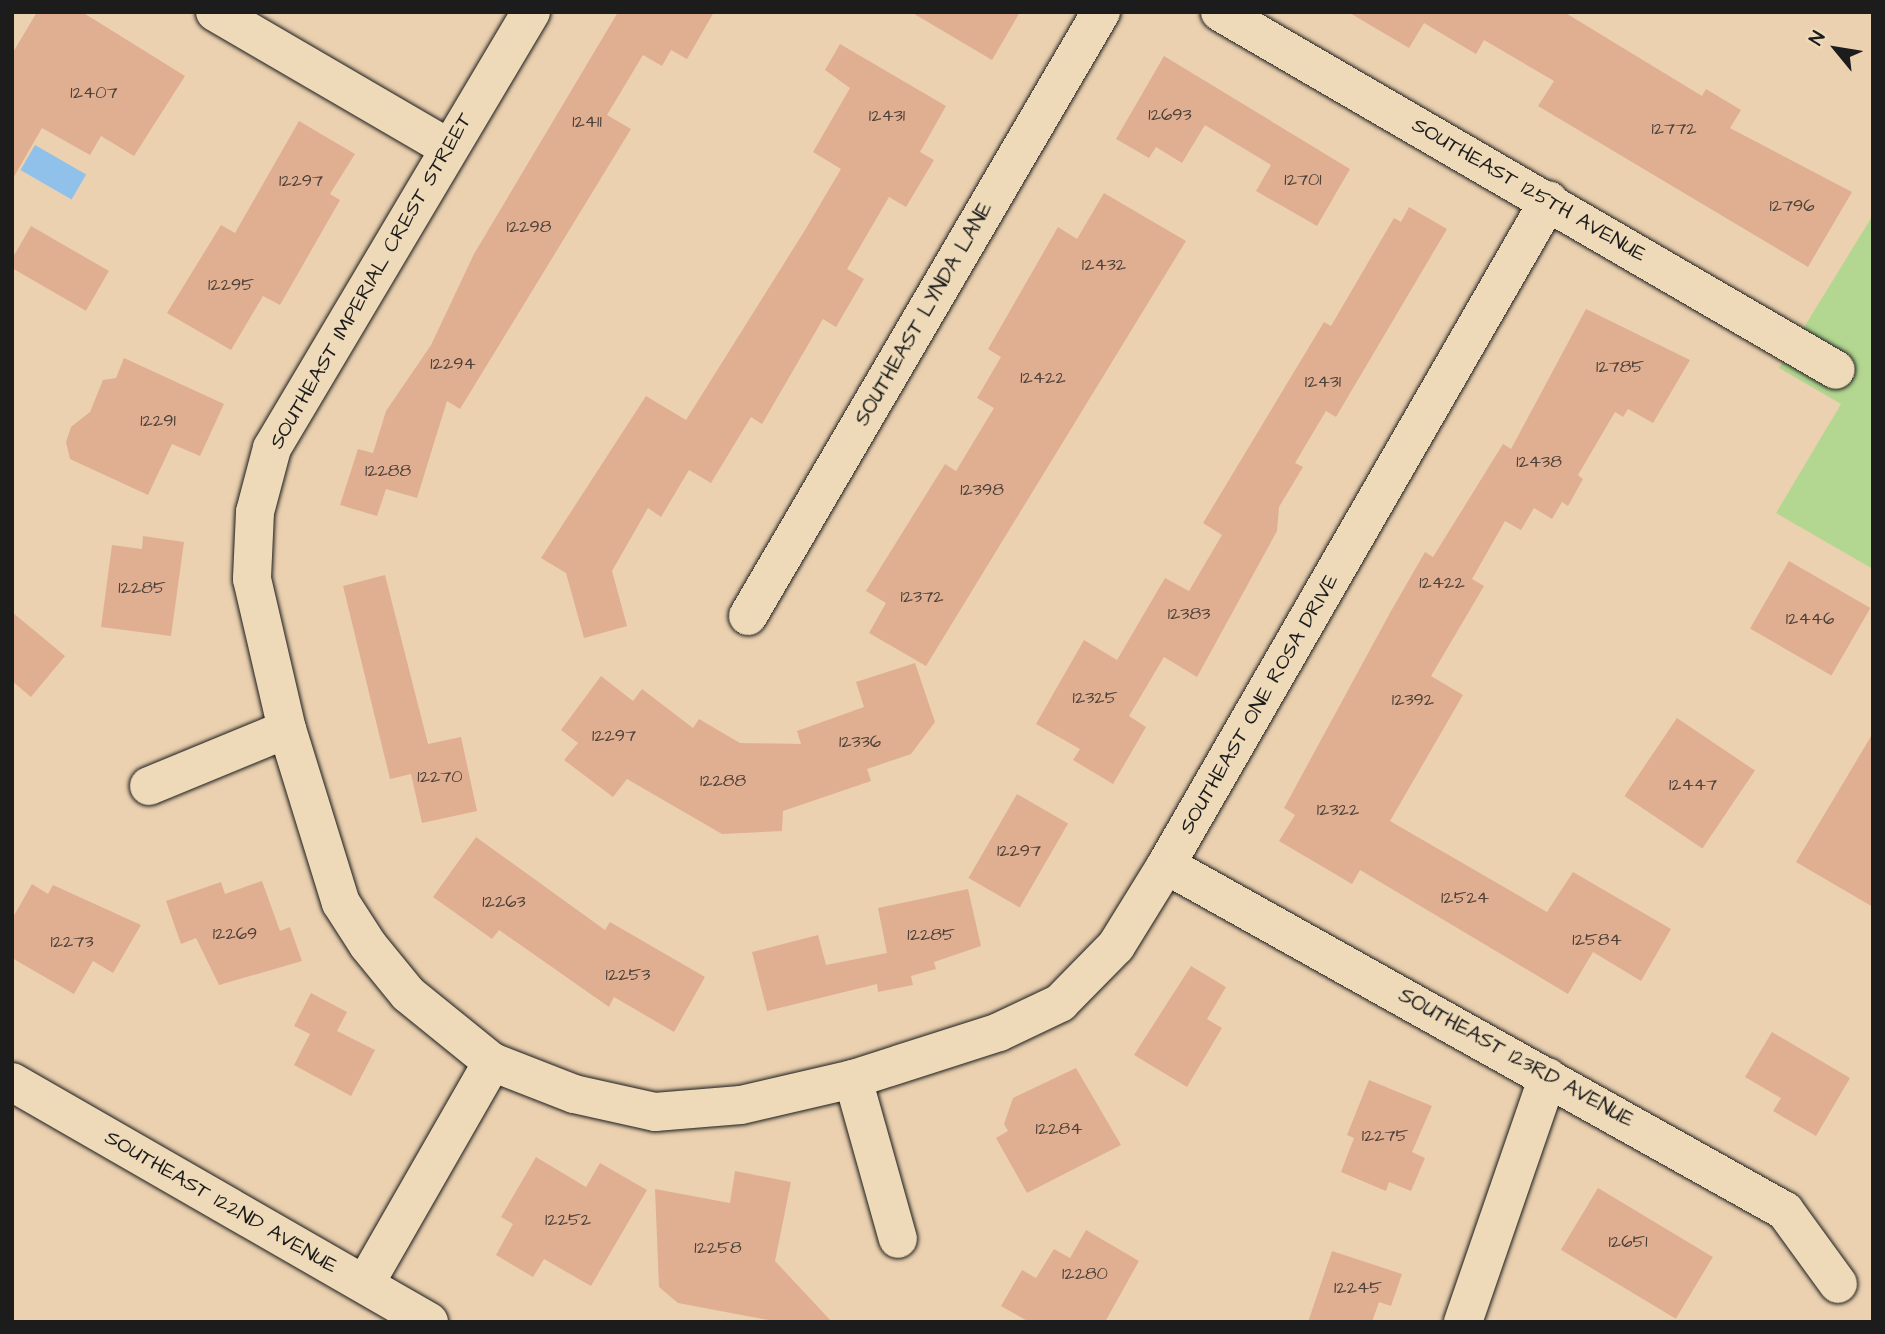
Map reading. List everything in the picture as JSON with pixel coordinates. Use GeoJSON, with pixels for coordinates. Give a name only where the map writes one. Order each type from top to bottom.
{"type":"FeatureCollection","features":[{"type":"Feature","properties":{"kind":"street"},"geometry":{"type":"LineString","coordinates":[[215,12],[447,147]]}},
{"type":"Feature","properties":{"kind":"street","name":"SOUTHEAST IMPERIAL CREST STREET"},"geometry":{"type":"LineString","coordinates":[[492,1062],[408,995],[341,903],[287,729],[252,579],[255,512],[272,448],[447,147],[531,12]]}},
{"type":"Feature","properties":{"kind":"street","name":"SOUTHEAST LYNDA LANE"},"geometry":{"type":"LineString","coordinates":[[748,616],[1101,12]]}},
{"type":"Feature","properties":{"kind":"street","name":"SOUTHEAST 125TH AVENUE"},"geometry":{"type":"LineString","coordinates":[[1220,12],[1549,200],[1836,370]]}},
{"type":"Feature","properties":{"kind":"street","name":"SOUTHEAST ONE ROSA DRIVE"},"geometry":{"type":"LineString","coordinates":[[492,1062],[574,1094],[655,1112],[741,1105],[853,1079],[999,1032],[1060,1003],[1116,946],[1166,865],[1549,200]]}},
{"type":"Feature","properties":{"kind":"street"},"geometry":{"type":"LineString","coordinates":[[149,786],[287,729]]}},
{"type":"Feature","properties":{"kind":"street","name":"SOUTHEAST 123RD AVENUE"},"geometry":{"type":"LineString","coordinates":[[1166,865],[1785,1210],[1838,1284]]}},
{"type":"Feature","properties":{"kind":"street"},"geometry":{"type":"LineString","coordinates":[[365,1284],[492,1062]]}},
{"type":"Feature","properties":{"kind":"street"},"geometry":{"type":"LineString","coordinates":[[1463,1322],[1548,1077]]}},
{"type":"Feature","properties":{"kind":"street"},"geometry":{"type":"LineString","coordinates":[[853,1079],[898,1239]]}},
{"type":"Feature","properties":{"kind":"street","name":"SOUTHEAST 122ND AVENUE"},"geometry":{"type":"LineString","coordinates":[[12,1082],[429,1322]]}},
{"type":"Feature","properties":{"kind":"green space"},"geometry":{"type":"Polygon","coordinates":[[[1873,215],[1873,569],[1776,513],[1841,404],[1779,368],[1873,215]]]}},
{"type":"Feature","properties":{"kind":"water"},"geometry":{"type":"Polygon","coordinates":[[[35,145],[86,174],[72,200],[20,170],[35,145]]]}},
{"type":"Feature","properties":{"kind":"building"},"geometry":{"type":"Polygon","coordinates":[[[37,12],[82,12],[185,76],[134,156],[101,136],[90,155],[42,128],[12,180],[12,54],[37,12]]]}},
{"type":"Feature","properties":{"kind":"building"},"geometry":{"type":"Polygon","coordinates":[[[618,12],[714,12],[687,59],[671,50],[662,66],[643,55],[607,115],[631,129],[460,409],[447,401],[417,498],[386,489],[377,516],[340,505],[358,449],[373,453],[386,411],[431,345],[474,254],[618,12]]]}},
{"type":"Feature","properties":{"kind":"building"},"geometry":{"type":"Polygon","coordinates":[[[911,12],[1020,12],[992,60],[911,12]]]}},
{"type":"Feature","properties":{"kind":"building"},"geometry":{"type":"Polygon","coordinates":[[[1348,12],[1564,12],[1702,96],[1706,89],[1741,110],[1730,128],[1852,192],[1808,267],[1538,106],[1554,81],[1484,40],[1476,54],[1424,23],[1409,48],[1348,12]]]}},
{"type":"Feature","properties":{"kind":"building"},"geometry":{"type":"Polygon","coordinates":[[[840,44],[946,106],[920,152],[934,160],[906,207],[889,197],[847,269],[864,279],[836,327],[823,319],[762,424],[751,417],[711,483],[689,470],[661,517],[648,508],[612,571],[627,626],[584,638],[566,573],[541,558],[646,396],[686,420],[841,169],[813,152],[850,88],[825,70],[840,44]]]}},
{"type":"Feature","properties":{"kind":"building"},"geometry":{"type":"Polygon","coordinates":[[[1164,56],[1350,169],[1317,226],[1256,191],[1271,165],[1205,125],[1182,163],[1156,147],[1149,158],[1116,139],[1164,56]]]}},
{"type":"Feature","properties":{"kind":"building"},"geometry":{"type":"Polygon","coordinates":[[[299,121],[355,154],[330,194],[340,200],[280,305],[263,296],[231,350],[167,313],[221,225],[235,233],[299,121]]]}},
{"type":"Feature","properties":{"kind":"building"},"geometry":{"type":"Polygon","coordinates":[[[1104,193],[1186,241],[926,666],[869,633],[886,603],[866,591],[945,464],[956,471],[994,408],[977,398],[1001,357],[988,349],[1058,227],[1077,239],[1104,193]]]}},
{"type":"Feature","properties":{"kind":"building"},"geometry":{"type":"Polygon","coordinates":[[[1409,207],[1447,229],[1336,417],[1326,411],[1295,463],[1303,467],[1279,507],[1277,531],[1197,677],[1164,657],[1129,716],[1146,727],[1113,784],[1073,760],[1080,749],[1036,724],[1084,640],[1117,660],[1165,578],[1189,591],[1222,535],[1203,523],[1324,322],[1331,326],[1394,218],[1401,222],[1409,207]]]}},
{"type":"Feature","properties":{"kind":"building"},"geometry":{"type":"Polygon","coordinates":[[[31,226],[109,271],[86,311],[12,268],[12,259],[31,226]]]}},
{"type":"Feature","properties":{"kind":"building"},"geometry":{"type":"Polygon","coordinates":[[[1586,309],[1690,360],[1653,423],[1628,409],[1623,417],[1615,412],[1578,475],[1583,479],[1568,506],[1562,502],[1552,519],[1534,508],[1521,530],[1505,521],[1472,579],[1484,586],[1431,676],[1463,695],[1390,821],[1547,912],[1573,872],[1671,929],[1641,981],[1593,952],[1568,994],[1360,870],[1352,884],[1279,841],[1295,815],[1284,808],[1425,552],[1433,557],[1503,444],[1511,449],[1586,309]]]}},
{"type":"Feature","properties":{"kind":"building"},"geometry":{"type":"Polygon","coordinates":[[[124,358],[224,404],[200,456],[172,444],[148,495],[70,459],[66,442],[71,427],[90,412],[103,380],[116,378],[124,358]]]}},
{"type":"Feature","properties":{"kind":"building"},"geometry":{"type":"Polygon","coordinates":[[[143,536],[184,542],[171,636],[101,627],[112,545],[142,549],[143,536]]]}},
{"type":"Feature","properties":{"kind":"building"},"geometry":{"type":"Polygon","coordinates":[[[1789,561],[1870,608],[1831,676],[1750,629],[1789,561]]]}},
{"type":"Feature","properties":{"kind":"building"},"geometry":{"type":"Polygon","coordinates":[[[385,575],[428,744],[461,737],[477,811],[422,823],[411,774],[390,779],[343,586],[385,575]]]}},
{"type":"Feature","properties":{"kind":"building"},"geometry":{"type":"Polygon","coordinates":[[[12,612],[65,656],[31,697],[12,681],[12,612]]]}},
{"type":"Feature","properties":{"kind":"building"},"geometry":{"type":"Polygon","coordinates":[[[915,663],[935,722],[911,754],[867,769],[871,781],[783,811],[782,831],[722,834],[627,779],[613,797],[564,760],[578,743],[561,730],[601,676],[633,701],[642,689],[693,728],[699,719],[740,743],[801,744],[797,731],[864,707],[856,682],[915,663]]]}},
{"type":"Feature","properties":{"kind":"building"},"geometry":{"type":"Polygon","coordinates":[[[1677,718],[1755,771],[1702,848],[1624,796],[1677,718]]]}},
{"type":"Feature","properties":{"kind":"building"},"geometry":{"type":"Polygon","coordinates":[[[1873,733],[1873,907],[1796,862],[1873,733]]]}},
{"type":"Feature","properties":{"kind":"building"},"geometry":{"type":"Polygon","coordinates":[[[1017,794],[1068,824],[1020,908],[968,878],[1017,794]]]}},
{"type":"Feature","properties":{"kind":"building"},"geometry":{"type":"Polygon","coordinates":[[[476,837],[605,930],[610,922],[705,977],[674,1032],[614,997],[609,1007],[499,930],[492,939],[433,897],[476,837]]]}},
{"type":"Feature","properties":{"kind":"building"},"geometry":{"type":"Polygon","coordinates":[[[262,881],[280,931],[290,927],[302,961],[219,985],[196,938],[181,944],[166,901],[221,882],[225,894],[262,881]]]}},
{"type":"Feature","properties":{"kind":"building"},"geometry":{"type":"Polygon","coordinates":[[[32,884],[48,894],[53,885],[141,925],[113,973],[93,961],[74,994],[12,958],[12,919],[32,884]]]}},
{"type":"Feature","properties":{"kind":"building"},"geometry":{"type":"Polygon","coordinates":[[[968,889],[981,946],[934,962],[936,969],[911,976],[913,985],[878,992],[877,984],[767,1011],[752,952],[818,935],[826,965],[887,953],[878,908],[968,889]]]}},
{"type":"Feature","properties":{"kind":"building"},"geometry":{"type":"Polygon","coordinates":[[[1191,966],[1226,987],[1207,1019],[1222,1028],[1187,1087],[1134,1055],[1191,966]]]}},
{"type":"Feature","properties":{"kind":"building"},"geometry":{"type":"Polygon","coordinates":[[[311,993],[347,1012],[337,1031],[375,1050],[351,1096],[294,1065],[310,1034],[294,1026],[311,993]]]}},
{"type":"Feature","properties":{"kind":"building"},"geometry":{"type":"Polygon","coordinates":[[[1772,1032],[1850,1078],[1816,1136],[1773,1111],[1781,1098],[1745,1077],[1772,1032]]]}},
{"type":"Feature","properties":{"kind":"building"},"geometry":{"type":"Polygon","coordinates":[[[1076,1068],[1121,1145],[1027,1193],[996,1138],[1008,1131],[1004,1124],[1013,1098],[1076,1068]]]}},
{"type":"Feature","properties":{"kind":"building"},"geometry":{"type":"Polygon","coordinates":[[[1369,1080],[1432,1106],[1412,1152],[1425,1158],[1411,1191],[1389,1182],[1386,1191],[1341,1172],[1354,1138],[1347,1135],[1369,1080]]]}},
{"type":"Feature","properties":{"kind":"building"},"geometry":{"type":"Polygon","coordinates":[[[536,1157],[586,1187],[600,1163],[647,1190],[591,1286],[544,1259],[533,1277],[496,1255],[513,1224],[501,1217],[536,1157]]]}},
{"type":"Feature","properties":{"kind":"building"},"geometry":{"type":"Polygon","coordinates":[[[735,1171],[791,1182],[775,1261],[832,1322],[779,1322],[678,1303],[659,1287],[655,1189],[730,1203],[735,1171]]]}},
{"type":"Feature","properties":{"kind":"building"},"geometry":{"type":"Polygon","coordinates":[[[1598,1188],[1713,1257],[1676,1319],[1561,1250],[1598,1188]]]}},
{"type":"Feature","properties":{"kind":"building"},"geometry":{"type":"Polygon","coordinates":[[[1086,1230],[1139,1261],[1105,1322],[1029,1322],[1001,1306],[1022,1270],[1036,1278],[1054,1249],[1070,1258],[1086,1230]]]}},
{"type":"Feature","properties":{"kind":"building"},"geometry":{"type":"Polygon","coordinates":[[[1332,1251],[1402,1274],[1391,1306],[1379,1302],[1372,1322],[1308,1322],[1332,1251]]]}}]}
